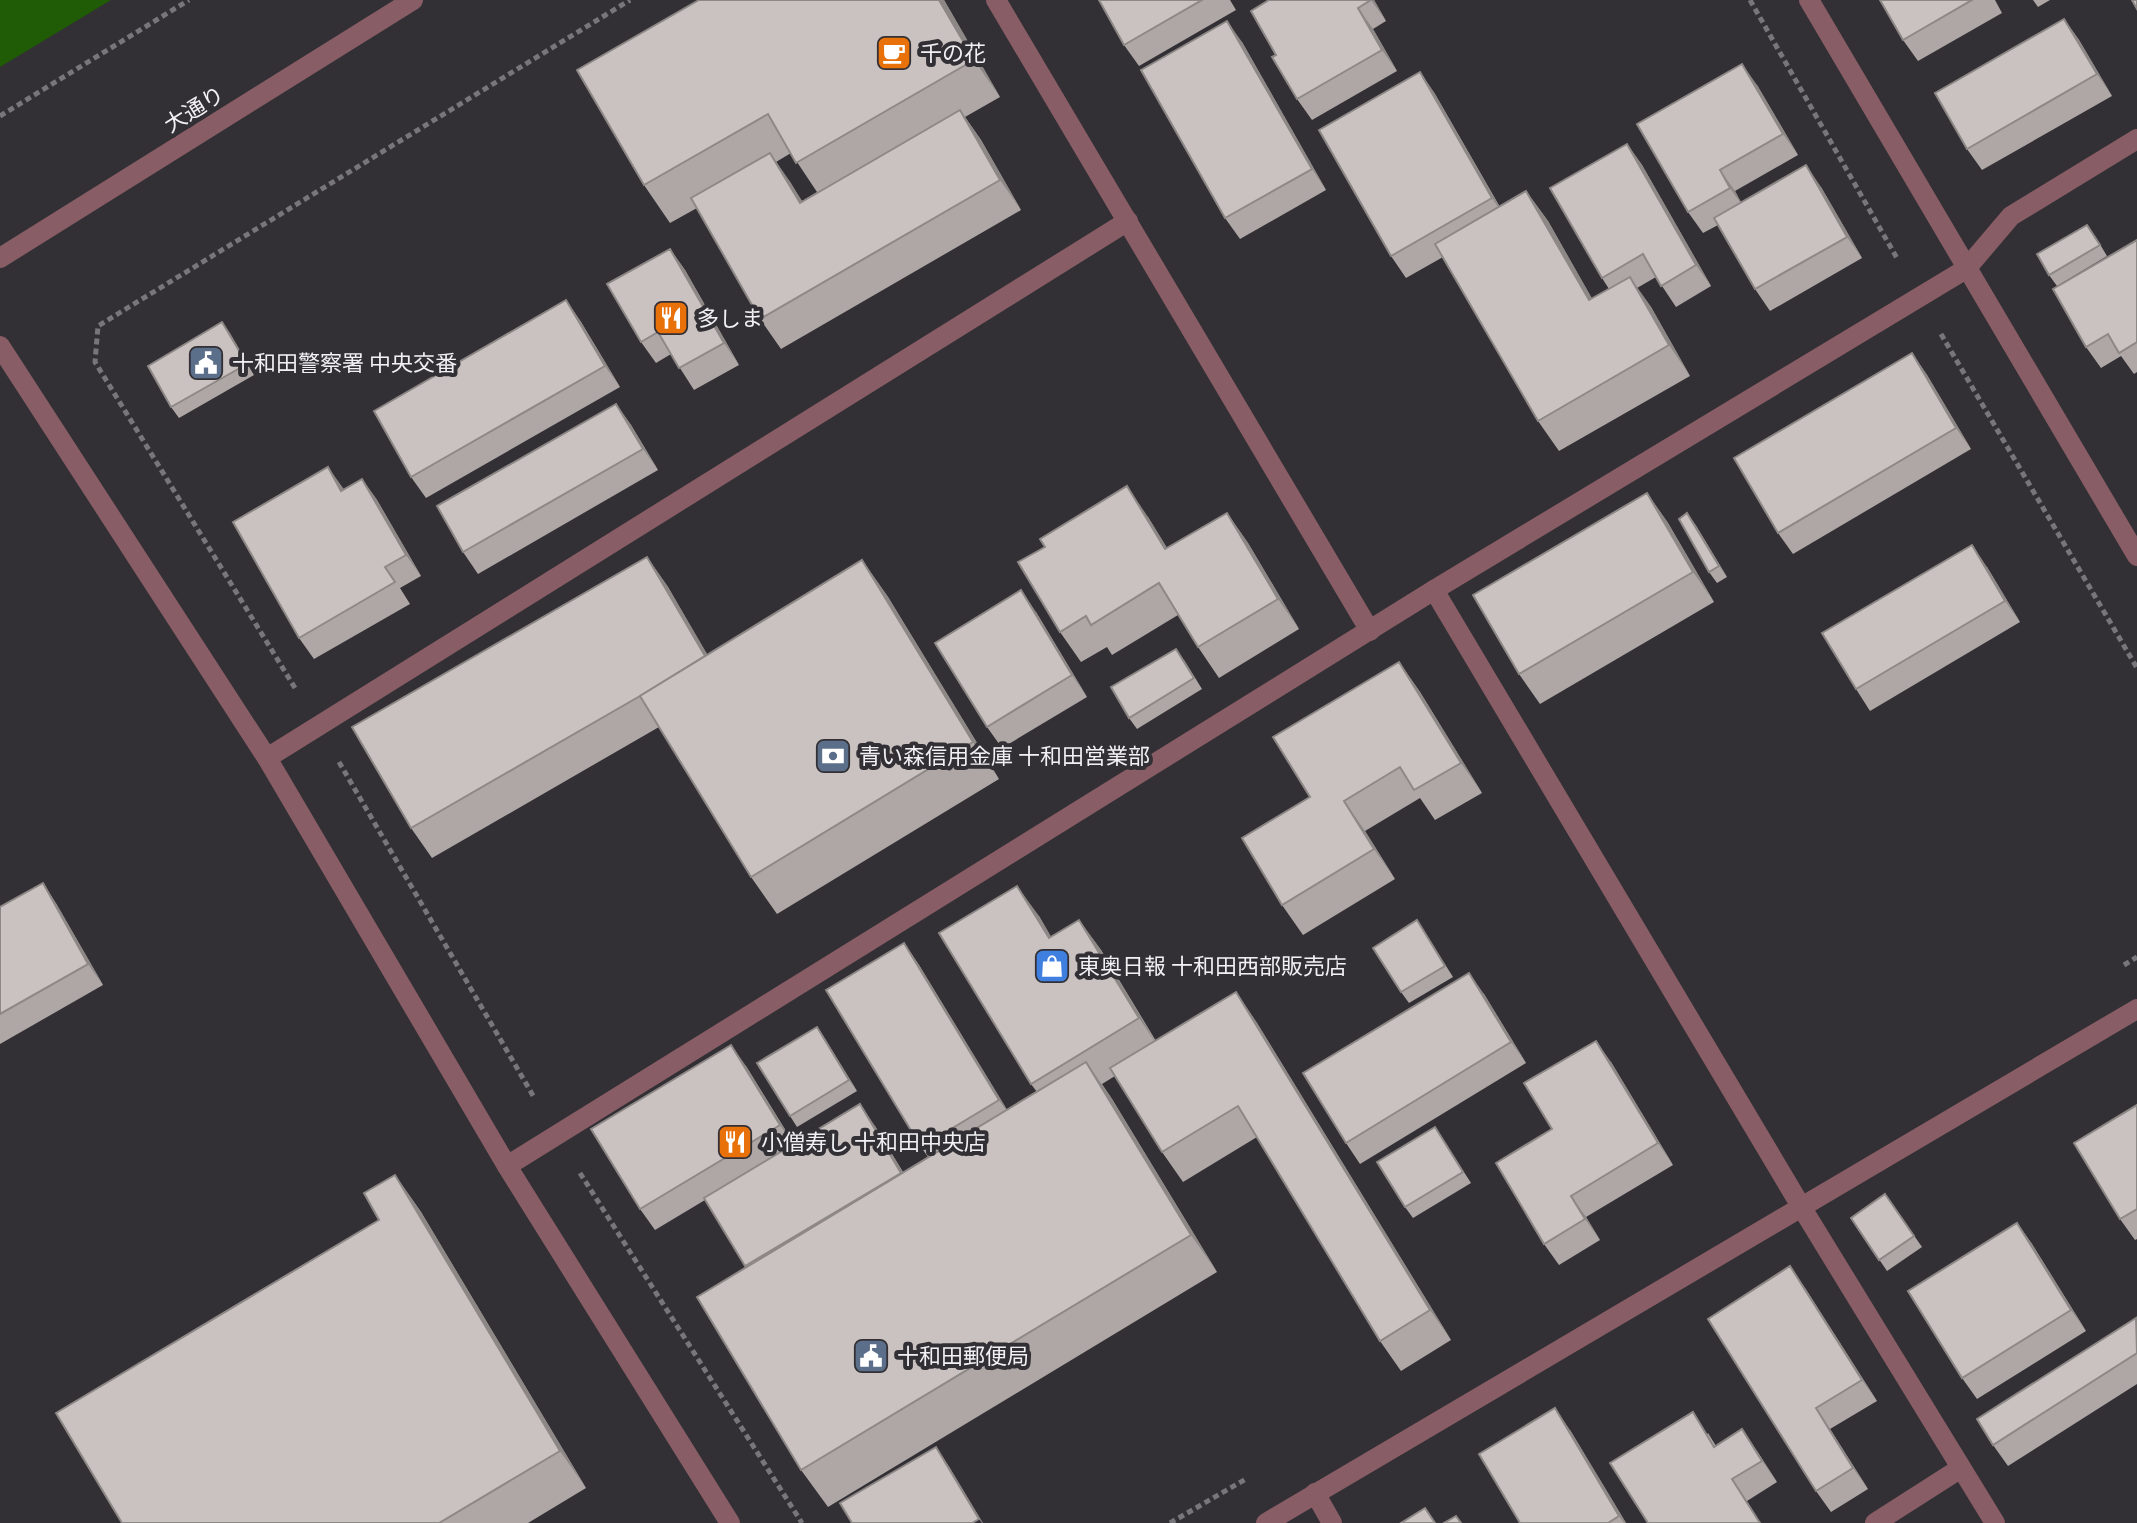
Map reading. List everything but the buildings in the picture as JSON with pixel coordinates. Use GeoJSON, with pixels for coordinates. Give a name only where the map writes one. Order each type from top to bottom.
{"type":"FeatureCollection","features":[{"type":"Feature","properties":{"kind":"street","name":"大通り"},"geometry":{"type":"LineString","coordinates":[[0,258],[413,0]]}},
{"type":"Feature","properties":{"kind":"street"},"geometry":{"type":"LineString","coordinates":[[996,0],[1370,631]]}},
{"type":"Feature","properties":{"kind":"street"},"geometry":{"type":"LineString","coordinates":[[1809,0],[2137,556]]}},
{"type":"Feature","properties":{"kind":"street"},"geometry":{"type":"LineString","coordinates":[[507,1166],[1434,590],[1966,269],[2011,216],[2137,139]]}},
{"type":"Feature","properties":{"kind":"street"},"geometry":{"type":"LineString","coordinates":[[267,758],[1128,221]]}},
{"type":"Feature","properties":{"kind":"street"},"geometry":{"type":"LineString","coordinates":[[0,346],[267,758],[507,1166],[730,1523]]}},
{"type":"Feature","properties":{"kind":"street"},"geometry":{"type":"LineString","coordinates":[[1434,590],[1802,1208],[1995,1523]]}},
{"type":"Feature","properties":{"kind":"street"},"geometry":{"type":"LineString","coordinates":[[1266,1523],[2137,1009]]}},
{"type":"Feature","properties":{"kind":"street"},"geometry":{"type":"LineString","coordinates":[[1875,1523],[1961,1468]]}},
{"type":"Feature","properties":{"kind":"street"},"geometry":{"type":"LineString","coordinates":[[1315,1493],[1332,1523]]}},
{"type":"Feature","properties":{"kind":"path"},"geometry":{"type":"LineString","coordinates":[[0,116],[189,0]]}},
{"type":"Feature","properties":{"kind":"green space"},"geometry":{"type":"Polygon","coordinates":[[[0,0],[111,0],[0,67],[0,0]]]}},
{"type":"Feature","properties":{"kind":"place","name":"千の花"},"geometry":{"type":"Point","coordinates":[894,53]}},
{"type":"Feature","properties":{"kind":"place","name":"多しま"},"geometry":{"type":"Point","coordinates":[671,318]}},
{"type":"Feature","properties":{"kind":"place","name":"十和田警察署 中央交番"},"geometry":{"type":"Point","coordinates":[206,363]}},
{"type":"Feature","properties":{"kind":"place","name":"青い森信用金庫 十和田営業部"},"geometry":{"type":"Point","coordinates":[833,756]}},
{"type":"Feature","properties":{"kind":"place","name":"東奥日報 十和田西部販売店"},"geometry":{"type":"Point","coordinates":[1052,966]}},
{"type":"Feature","properties":{"kind":"place","name":"小僧寿し 十和田中央店"},"geometry":{"type":"Point","coordinates":[735,1142]}},
{"type":"Feature","properties":{"kind":"place","name":"十和田郵便局"},"geometry":{"type":"Point","coordinates":[871,1356]}}]}
